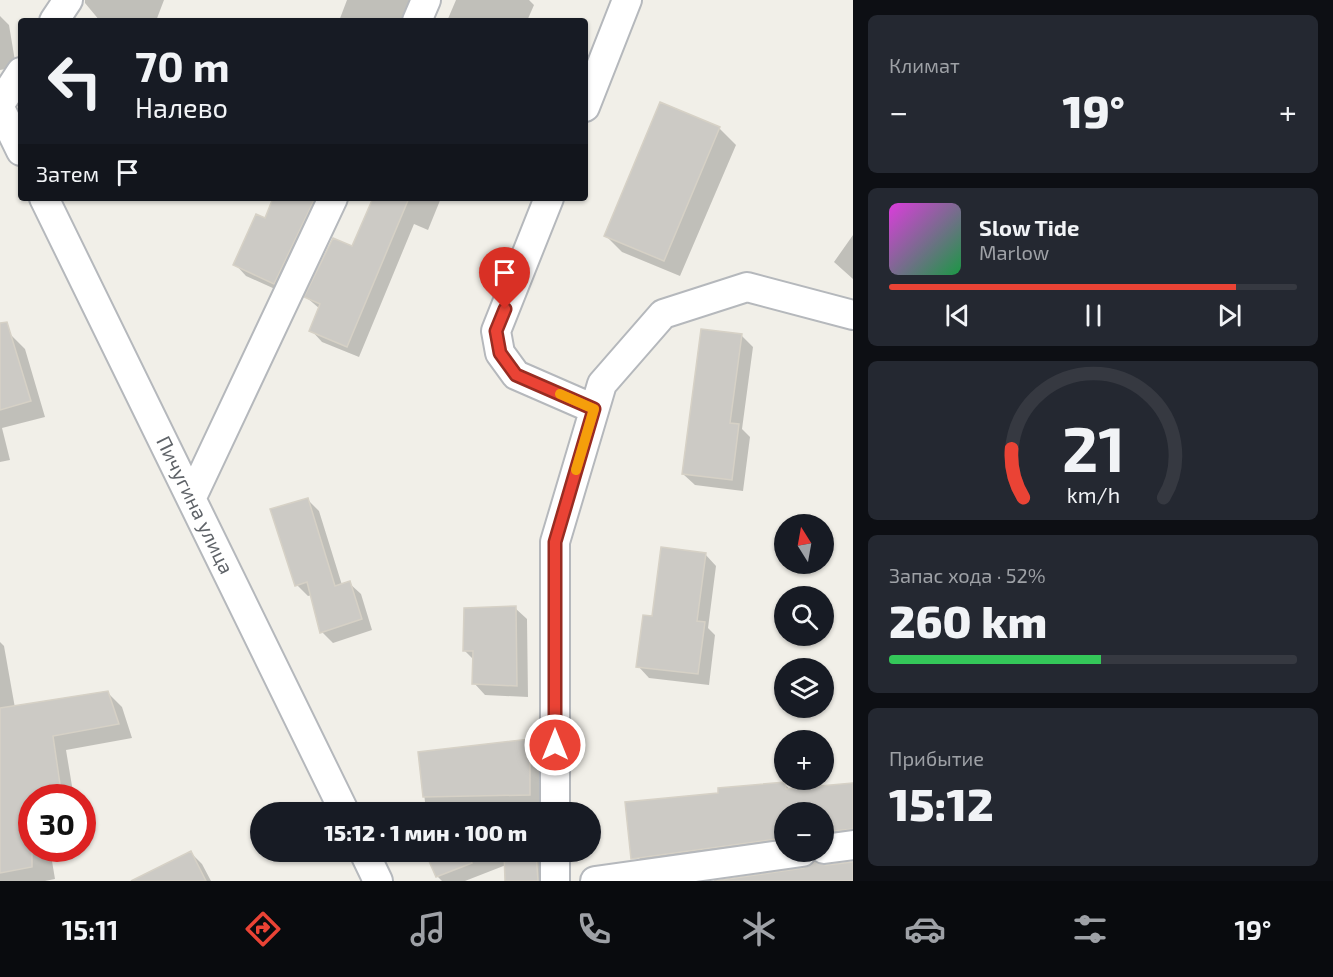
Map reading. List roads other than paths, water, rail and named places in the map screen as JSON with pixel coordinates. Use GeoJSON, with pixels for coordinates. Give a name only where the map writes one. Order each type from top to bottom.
{"type":"FeatureCollection","features":[{"type":"Feature","properties":{"kind":"street"},"geometry":{"type":"LineString","coordinates":[[56,18],[68,0]]}},
{"type":"Feature","properties":{"kind":"street"},"geometry":{"type":"LineString","coordinates":[[418,18],[426,0]]}},
{"type":"Feature","properties":{"kind":"street"},"geometry":{"type":"LineString","coordinates":[[588,99],[627,0]]}},
{"type":"Feature","properties":{"kind":"street"},"geometry":{"type":"LineString","coordinates":[[18,77],[0,106],[18,145]]}},
{"type":"Feature","properties":{"kind":"street","name":"Пичугина улица"},"geometry":{"type":"LineString","coordinates":[[45,201],[192,496],[340,802]]}},
{"type":"Feature","properties":{"kind":"street"},"geometry":{"type":"LineString","coordinates":[[192,496],[332,201]]}},
{"type":"Feature","properties":{"kind":"street"},"geometry":{"type":"LineString","coordinates":[[548,201],[496,331],[500,353],[516,375],[594,409]]}},
{"type":"Feature","properties":{"kind":"street"},"geometry":{"type":"LineString","coordinates":[[555,802],[555,542],[602,384],[663,314],[747,287],[853,315]]}},
{"type":"Feature","properties":{"kind":"street"},"geometry":{"type":"LineString","coordinates":[[834,848],[853,845]]}},
{"type":"Feature","properties":{"kind":"street"},"geometry":{"type":"LineString","coordinates":[[594,881],[774,856]]}},
{"type":"Feature","properties":{"kind":"street"},"geometry":{"type":"LineString","coordinates":[[369,862],[378,881]]}},
{"type":"Feature","properties":{"kind":"street"},"geometry":{"type":"LineString","coordinates":[[555,862],[555,881]]}}]}
